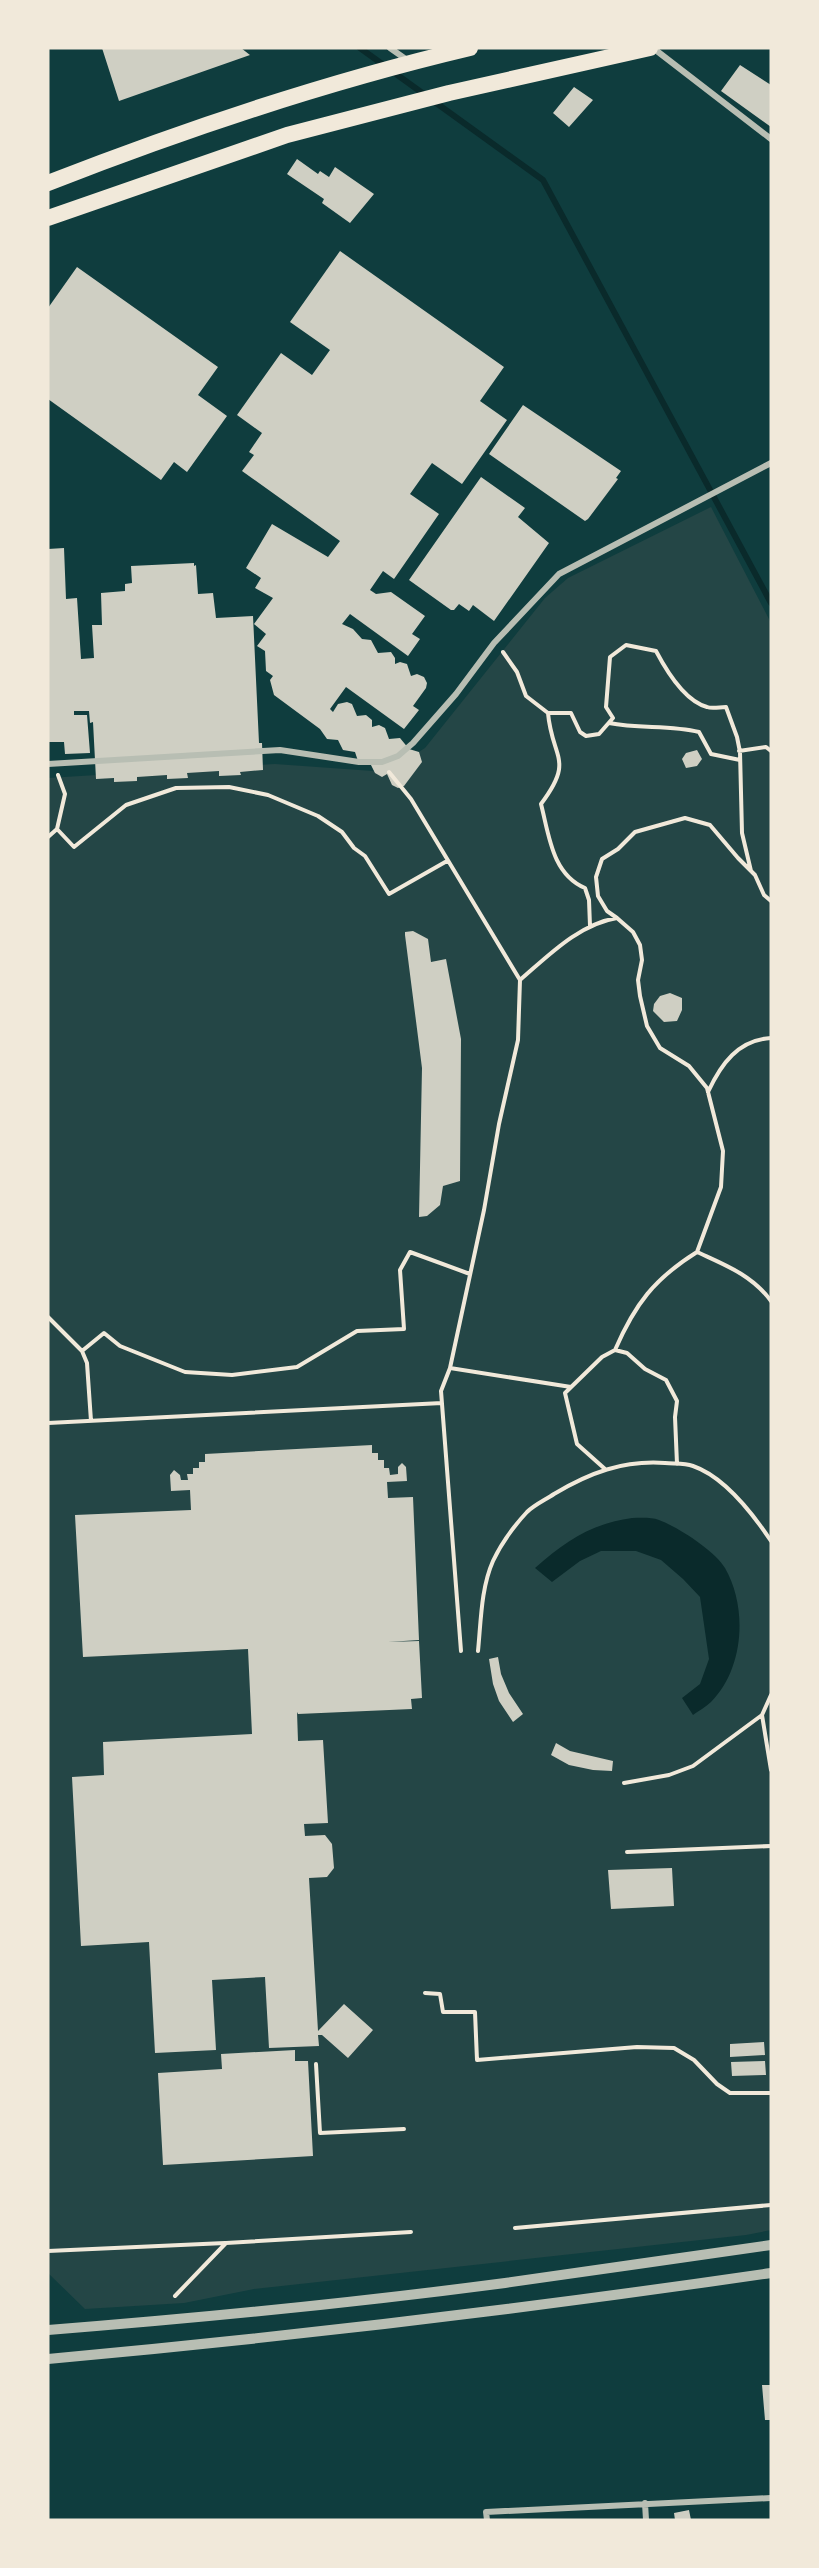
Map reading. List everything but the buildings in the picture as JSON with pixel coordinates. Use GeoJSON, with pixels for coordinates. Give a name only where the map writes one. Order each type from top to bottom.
{"type":"FeatureCollection","features":[{"type":"Feature","properties":{"kind":"highway"},"geometry":{"type":"LineString","coordinates":[[48,183],[136,148],[272,102],[470,48]]}},
{"type":"Feature","properties":{"kind":"highway"},"geometry":{"type":"LineString","coordinates":[[48,218],[287,135],[449,93],[652,48]]}},
{"type":"Feature","properties":{"kind":"street"},"geometry":{"type":"LineString","coordinates":[[390,48],[411,64]]}},
{"type":"Feature","properties":{"kind":"street"},"geometry":{"type":"LineString","coordinates":[[652,48],[771,139]]}},
{"type":"Feature","properties":{"kind":"street"},"geometry":{"type":"LineString","coordinates":[[51,764],[280,750],[359,762],[382,762],[398,756],[414,743],[495,643],[559,574],[771,463]]}},
{"type":"Feature","properties":{"kind":"street"},"geometry":{"type":"LineString","coordinates":[[48,2330],[193,2319],[327,2305],[505,2283],[771,2245]]}},
{"type":"Feature","properties":{"kind":"street"},"geometry":{"type":"LineString","coordinates":[[48,2359],[328,2331],[771,2273]]}},
{"type":"Feature","properties":{"kind":"street"},"geometry":{"type":"LineString","coordinates":[[486,2520],[486,2512],[771,2498]]}},
{"type":"Feature","properties":{"kind":"street"},"geometry":{"type":"LineString","coordinates":[[645,2503],[646,2520]]}},
{"type":"Feature","properties":{"kind":"path"},"geometry":{"type":"LineString","coordinates":[[495,643],[517,672],[526,696],[548,713],[571,713],[580,732],[586,736],[599,734],[613,718],[606,707],[610,657],[626,645],[657,651],[669,676],[692,698],[707,707],[726,707],[740,753],[742,833],[751,871]]}},
{"type":"Feature","properties":{"kind":"path"},"geometry":{"type":"LineString","coordinates":[[548,713],[550,736],[561,764],[557,780],[541,804],[554,857],[567,877],[585,888],[589,900],[590,926]]}},
{"type":"Feature","properties":{"kind":"path"},"geometry":{"type":"LineString","coordinates":[[609,723],[646,729],[683,728],[699,732],[711,754],[740,760]]}},
{"type":"Feature","properties":{"kind":"path"},"geometry":{"type":"LineString","coordinates":[[740,753],[766,747],[771,751]]}},
{"type":"Feature","properties":{"kind":"path"},"geometry":{"type":"LineString","coordinates":[[382,762],[411,799],[520,980],[518,1040],[450,1368],[441,1391],[461,1651]]}},
{"type":"Feature","properties":{"kind":"path"},"geometry":{"type":"LineString","coordinates":[[48,837],[57,829],[65,794],[51,764]]}},
{"type":"Feature","properties":{"kind":"path"},"geometry":{"type":"LineString","coordinates":[[57,829],[74,847],[126,805],[176,788],[230,787],[268,795],[318,816],[342,832],[354,848],[365,856],[389,894],[447,861]]}},
{"type":"Feature","properties":{"kind":"path"},"geometry":{"type":"LineString","coordinates":[[605,1469],[577,1444],[565,1393],[602,1357],[615,1350],[629,1317],[653,1287],[672,1268],[697,1252],[721,1187],[723,1151],[708,1092],[689,1066],[660,1048],[647,1026],[638,980],[642,960],[640,945],[633,932],[607,911],[598,896],[596,877],[602,859],[618,849],[635,832],[685,818],[700,820],[710,825],[755,874],[764,894],[771,901]]}},
{"type":"Feature","properties":{"kind":"path"},"geometry":{"type":"LineString","coordinates":[[520,980],[590,926],[601,920],[617,918]]}},
{"type":"Feature","properties":{"kind":"path"},"geometry":{"type":"LineString","coordinates":[[708,1092],[725,1060],[740,1048],[759,1038],[771,1038]]}},
{"type":"Feature","properties":{"kind":"path"},"geometry":{"type":"LineString","coordinates":[[82,1351],[104,1333],[120,1346],[185,1372],[206,1376],[232,1376],[297,1367],[357,1331],[404,1329],[400,1270],[410,1252],[470,1274]]}},
{"type":"Feature","properties":{"kind":"path"},"geometry":{"type":"LineString","coordinates":[[697,1252],[741,1272],[761,1288],[771,1301]]}},
{"type":"Feature","properties":{"kind":"path"},"geometry":{"type":"LineString","coordinates":[[48,1317],[82,1351],[87,1363],[92,1421]]}},
{"type":"Feature","properties":{"kind":"path"},"geometry":{"type":"LineString","coordinates":[[615,1350],[627,1353],[645,1369],[666,1380],[677,1401],[675,1417],[677,1464]]}},
{"type":"Feature","properties":{"kind":"path"},"geometry":{"type":"LineString","coordinates":[[450,1368],[571,1387]]}},
{"type":"Feature","properties":{"kind":"path"},"geometry":{"type":"LineString","coordinates":[[48,1423],[442,1403]]}},
{"type":"Feature","properties":{"kind":"path"},"geometry":{"type":"LineString","coordinates":[[478,1651],[479,1625],[488,1574],[512,1530],[529,1511],[544,1500],[575,1482],[605,1469],[641,1461],[693,1466],[716,1479],[762,1527],[771,1541]]}},
{"type":"Feature","properties":{"kind":"path"},"geometry":{"type":"LineString","coordinates":[[624,1783],[669,1775],[693,1766],[762,1715],[771,1695]]}},
{"type":"Feature","properties":{"kind":"path"},"geometry":{"type":"LineString","coordinates":[[762,1715],[771,1770]]}},
{"type":"Feature","properties":{"kind":"path"},"geometry":{"type":"LineString","coordinates":[[627,1852],[771,1846]]}},
{"type":"Feature","properties":{"kind":"path"},"geometry":{"type":"LineString","coordinates":[[425,1993],[440,1994],[443,2012],[476,2012],[477,2060],[637,2047],[674,2048],[694,2060],[717,2084],[730,2093],[771,2093]]}},
{"type":"Feature","properties":{"kind":"path"},"geometry":{"type":"LineString","coordinates":[[316,2064],[320,2133],[404,2129]]}},
{"type":"Feature","properties":{"kind":"path"},"geometry":{"type":"LineString","coordinates":[[515,2228],[771,2205]]}},
{"type":"Feature","properties":{"kind":"path"},"geometry":{"type":"LineString","coordinates":[[48,2251],[411,2232]]}},
{"type":"Feature","properties":{"kind":"path"},"geometry":{"type":"LineString","coordinates":[[175,2296],[226,2242]]}},
{"type":"Feature","properties":{"kind":"shaded area"},"geometry":{"type":"Polygon","coordinates":[[[711,507],[771,623],[771,2230],[746,2235],[254,2289],[184,2303],[85,2309],[48,2273],[48,778],[275,764],[387,772],[425,748],[545,598],[568,578],[711,507]]]}},
{"type":"Feature","properties":{"kind":"shaded area"},"geometry":{"type":"Polygon","coordinates":[[[632,1518],[656,1519],[686,1534],[720,1561],[732,1584],[739,1619],[736,1656],[722,1688],[711,1702],[693,1715],[682,1698],[700,1684],[709,1659],[700,1597],[683,1579],[661,1560],[636,1551],[601,1551],[580,1561],[552,1582],[535,1568],[579,1535],[603,1525],[632,1518]]]}},
{"type":"Feature","properties":{"kind":"waterway"},"geometry":{"type":"LineString","coordinates":[[360,48],[543,180],[771,603]]}}]}
